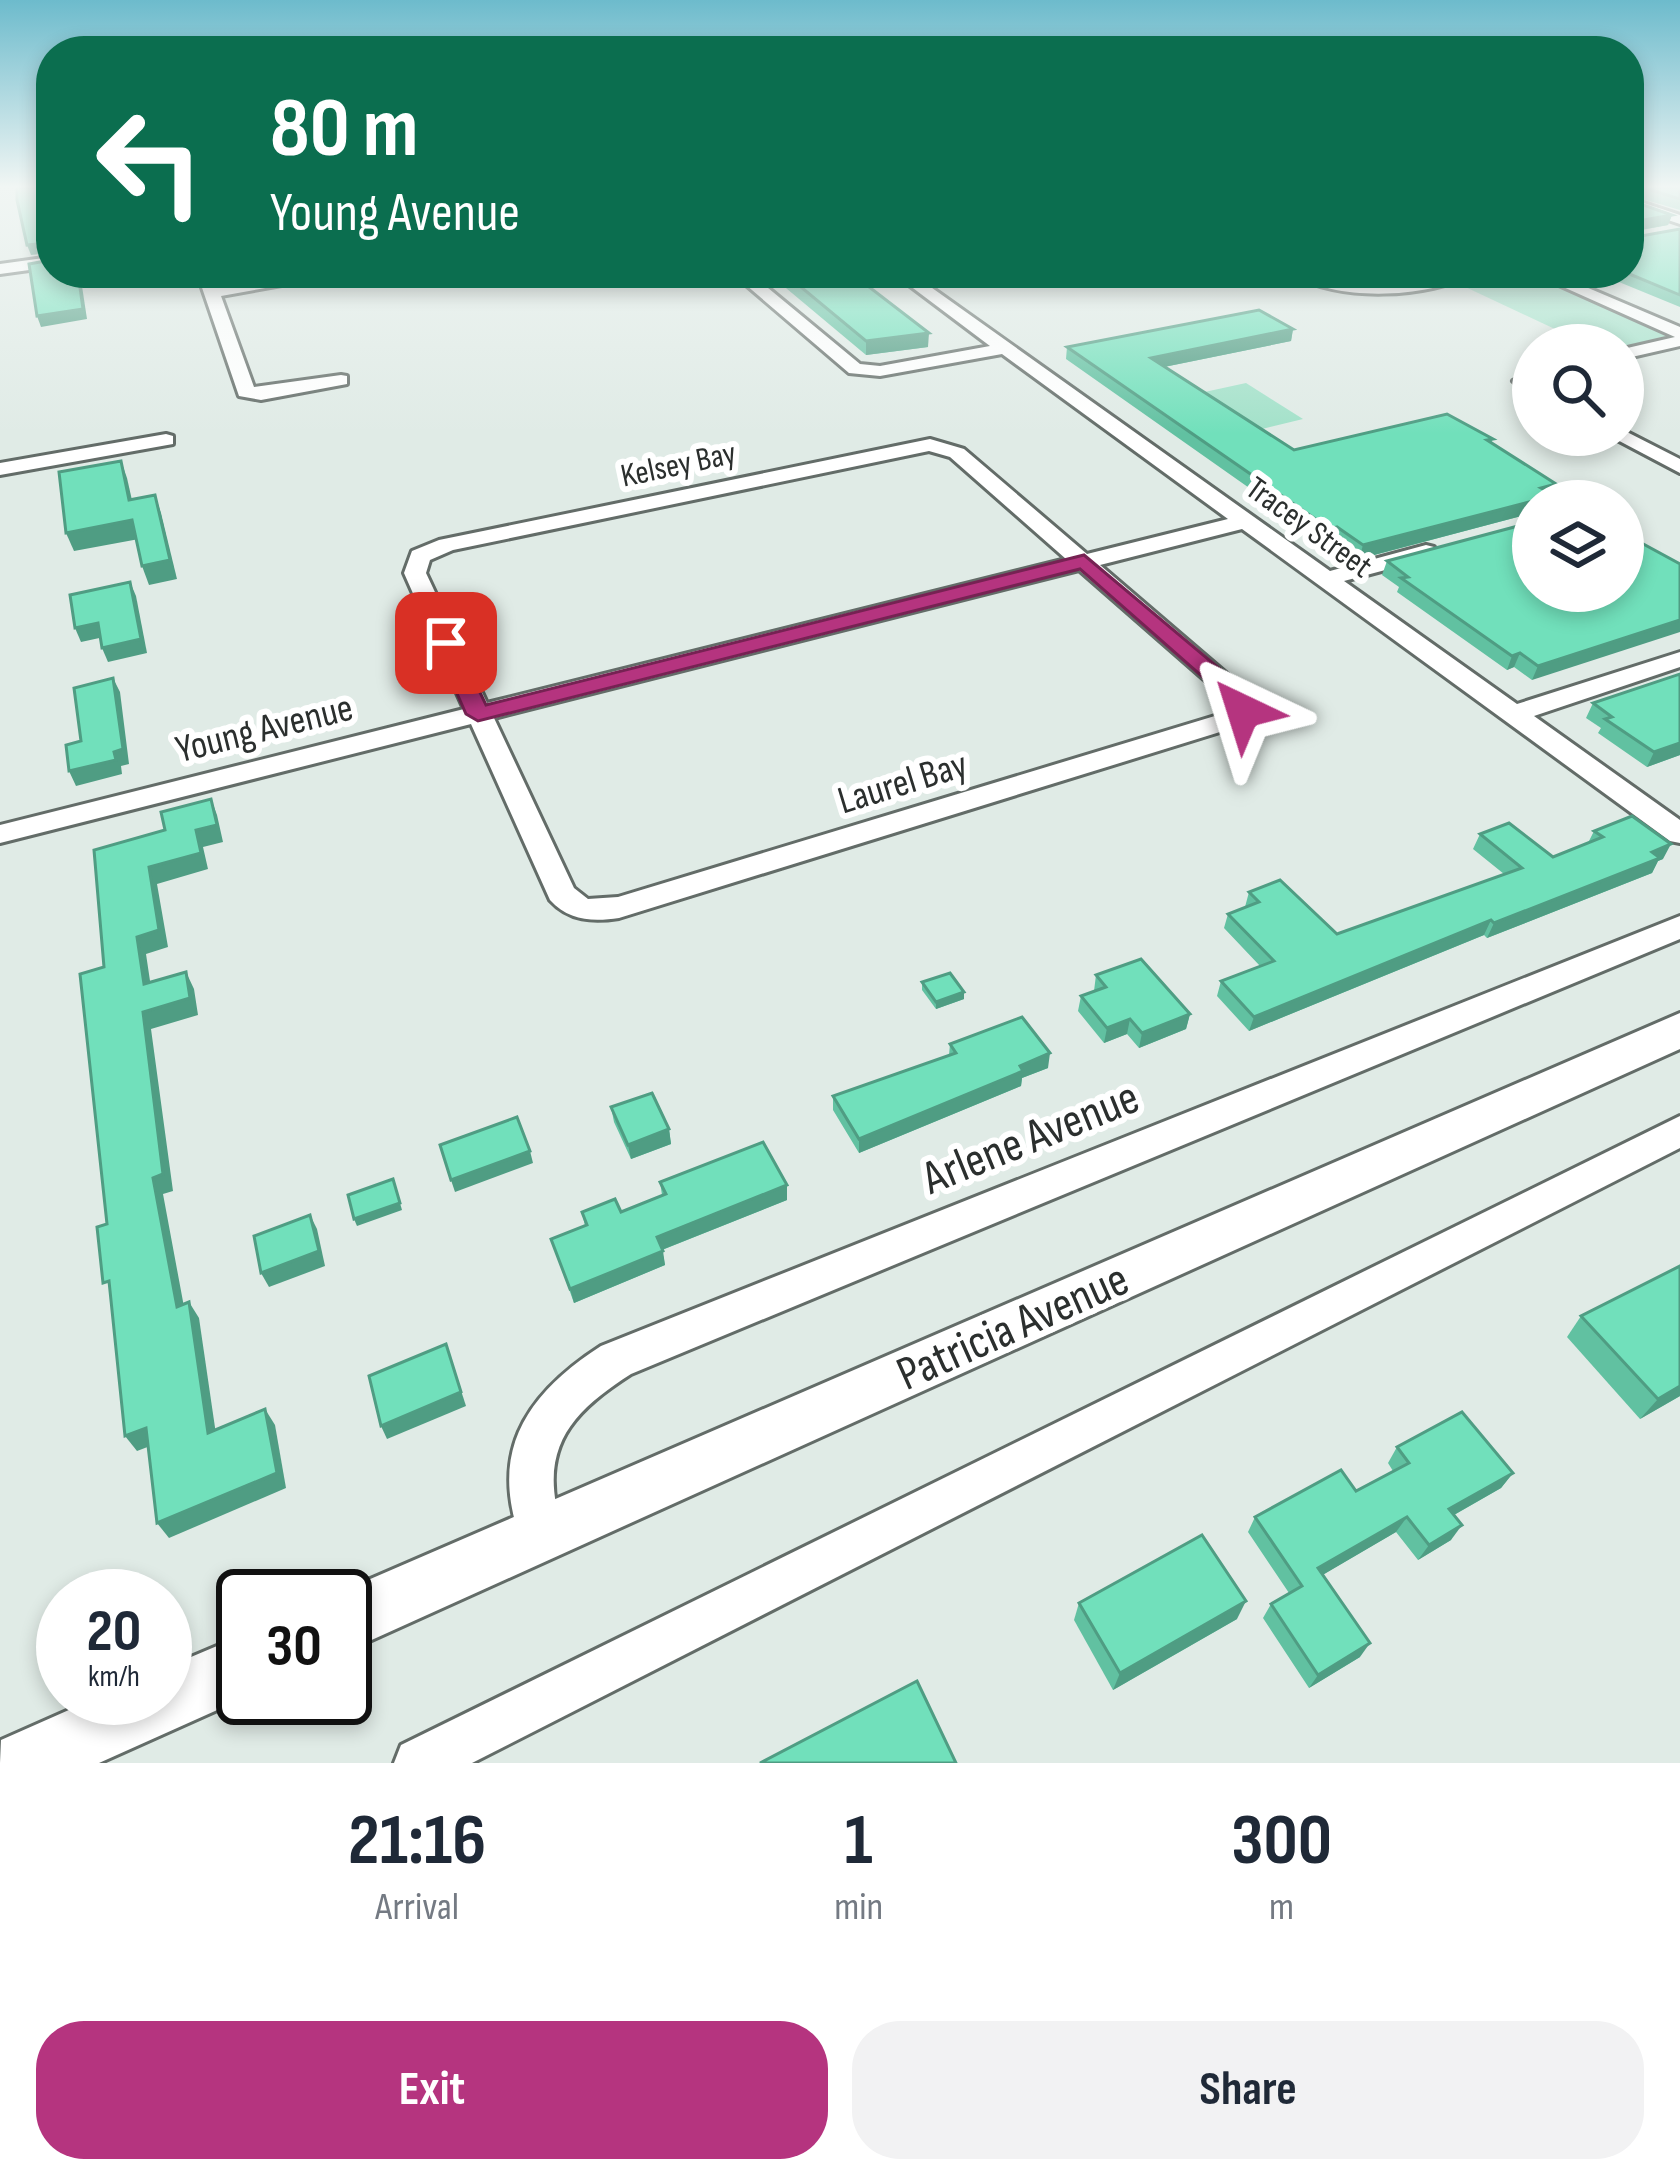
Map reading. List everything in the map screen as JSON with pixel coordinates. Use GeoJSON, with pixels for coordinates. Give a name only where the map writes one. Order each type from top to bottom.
{"type":"FeatureCollection","features":[{"type":"Feature","properties":{"kind":"street"},"geometry":{"type":"LineString","coordinates":[[210,288],[246,392],[260,394],[341,380]]}},
{"type":"Feature","properties":{"kind":"street"},"geometry":{"type":"LineString","coordinates":[[757,288],[844,363],[859,370],[887,370],[1006,348]]}},
{"type":"Feature","properties":{"kind":"street","name":"Tracey Street"},"geometry":{"type":"LineString","coordinates":[[922,288],[1680,834]]}},
{"type":"Feature","properties":{"kind":"street"},"geometry":{"type":"LineString","coordinates":[[1334,288],[1356,292],[1379,288]]}},
{"type":"Feature","properties":{"kind":"street"},"geometry":{"type":"LineString","coordinates":[[1573,288],[1680,337]]}},
{"type":"Feature","properties":{"kind":"street"},"geometry":{"type":"LineString","coordinates":[[1597,288],[1680,323]]}},
{"type":"Feature","properties":{"kind":"street"},"geometry":{"type":"LineString","coordinates":[[1644,348],[1680,337]]}},
{"type":"Feature","properties":{"kind":"street"},"geometry":{"type":"LineString","coordinates":[[0,469],[166,440]]}},
{"type":"Feature","properties":{"kind":"street","name":"Kelsey Bay"},"geometry":{"type":"LineString","coordinates":[[478,714],[415,573],[420,556],[447,545],[930,445],[957,453],[1084,562]]}},
{"type":"Feature","properties":{"kind":"street"},"geometry":{"type":"LineString","coordinates":[[1644,448],[1680,467]]}},
{"type":"Feature","properties":{"kind":"street","name":"Young Avenue"},"geometry":{"type":"LineString","coordinates":[[0,834],[1246,520]]}},
{"type":"Feature","properties":{"kind":"street"},"geometry":{"type":"LineString","coordinates":[[1328,579],[1446,546]]}},
{"type":"Feature","properties":{"kind":"street","name":"Laurel Bay"},"geometry":{"type":"LineString","coordinates":[[478,714],[561,892],[582,909],[619,908],[1240,717],[1243,706],[1231,690],[1084,562]]}},
{"type":"Feature","properties":{"kind":"street"},"geometry":{"type":"LineString","coordinates":[[1514,714],[1680,659]]}},
{"type":"Feature","properties":{"kind":"street","name":"Arlene Avenue"},"geometry":{"type":"LineString","coordinates":[[541,1534],[528,1473],[538,1436],[562,1399],[616,1360],[1680,927]]}},
{"type":"Feature","properties":{"kind":"street","name":"Patricia Avenue"},"geometry":{"type":"LineString","coordinates":[[372,1609],[1680,1030]]}},
{"type":"Feature","properties":{"kind":"street"},"geometry":{"type":"LineString","coordinates":[[419,1763],[1680,1131]]}},
{"type":"Feature","properties":{"kind":"street"},"geometry":{"type":"LineString","coordinates":[[24,1763],[216,1678]]}},
{"type":"Feature","properties":{"kind":"green space"},"geometry":{"type":"Polygon","coordinates":[[[1467,288],[1575,288],[1680,333],[1680,341],[1644,349],[1644,324],[1544,324],[1467,288]]]}},
{"type":"Feature","properties":{"kind":"green space"},"geometry":{"type":"Polygon","coordinates":[[[1246,383],[1303,419],[1258,430],[1200,393],[1246,383]]]}},
{"type":"Feature","properties":{"kind":"building"},"geometry":{"type":"Polygon","coordinates":[[[30,269],[36,269],[36,288],[80,288],[83,309],[37,316],[30,269]]]}},
{"type":"Feature","properties":{"kind":"building"},"geometry":{"type":"Polygon","coordinates":[[[1644,269],[1680,269],[1680,295],[1644,280],[1644,269]]]}},
{"type":"Feature","properties":{"kind":"building"},"geometry":{"type":"Polygon","coordinates":[[[802,288],[870,288],[929,333],[866,341],[802,288]]]}},
{"type":"Feature","properties":{"kind":"building"},"geometry":{"type":"Polygon","coordinates":[[[1259,310],[1293,329],[1151,358],[1294,450],[1447,414],[1493,439],[1487,440],[1550,480],[1512,480],[1512,506],[1363,545],[1337,527],[1330,529],[1067,347],[1259,310]]]}},
{"type":"Feature","properties":{"kind":"building"},"geometry":{"type":"Polygon","coordinates":[[[121,461],[129,500],[155,495],[170,560],[142,566],[132,520],[66,533],[59,472],[121,461]]]}},
{"type":"Feature","properties":{"kind":"building"},"geometry":{"type":"Polygon","coordinates":[[[1512,528],[1512,612],[1644,612],[1644,544],[1680,564],[1680,620],[1538,666],[1520,653],[1512,656],[1401,578],[1408,577],[1387,561],[1512,528]]]}},
{"type":"Feature","properties":{"kind":"building"},"geometry":{"type":"Polygon","coordinates":[[[130,582],[141,639],[102,648],[98,623],[75,628],[70,595],[130,582]]]}},
{"type":"Feature","properties":{"kind":"building"},"geometry":{"type":"Polygon","coordinates":[[[1680,674],[1680,743],[1654,752],[1605,719],[1612,717],[1593,703],[1680,674]]]}},
{"type":"Feature","properties":{"kind":"building"},"geometry":{"type":"Polygon","coordinates":[[[113,678],[123,749],[114,752],[116,760],[69,771],[66,745],[81,741],[74,688],[113,678]]]}},
{"type":"Feature","properties":{"kind":"building"},"geometry":{"type":"Polygon","coordinates":[[[211,799],[217,825],[196,830],[201,853],[149,867],[159,930],[137,937],[144,984],[186,972],[190,998],[143,1012],[163,1174],[153,1178],[177,1307],[189,1302],[208,1433],[265,1409],[277,1473],[157,1523],[146,1428],[125,1436],[109,1281],[103,1283],[97,1227],[107,1224],[80,974],[104,967],[94,850],[165,830],[161,812],[211,799]]]}},
{"type":"Feature","properties":{"kind":"building"},"geometry":{"type":"Polygon","coordinates":[[[1632,816],[1671,844],[1652,852],[1660,858],[1494,923],[1491,920],[1254,1017],[1221,981],[1274,961],[1228,914],[1259,902],[1249,892],[1280,880],[1337,934],[1522,868],[1480,834],[1509,823],[1553,857],[1603,837],[1594,831],[1632,816]]]}},
{"type":"Feature","properties":{"kind":"building"},"geometry":{"type":"Polygon","coordinates":[[[1141,959],[1190,1014],[1142,1033],[1130,1019],[1107,1028],[1081,996],[1106,987],[1096,975],[1141,959]]]}},
{"type":"Feature","properties":{"kind":"building"},"geometry":{"type":"Polygon","coordinates":[[[950,973],[964,992],[936,1002],[922,982],[950,973]]]}},
{"type":"Feature","properties":{"kind":"building"},"geometry":{"type":"Polygon","coordinates":[[[1022,1017],[1050,1053],[1020,1066],[1023,1071],[859,1139],[833,1096],[956,1053],[950,1044],[1022,1017]]]}},
{"type":"Feature","properties":{"kind":"building"},"geometry":{"type":"Polygon","coordinates":[[[652,1093],[669,1129],[628,1145],[611,1107],[652,1093]]]}},
{"type":"Feature","properties":{"kind":"building"},"geometry":{"type":"Polygon","coordinates":[[[517,1117],[530,1151],[451,1180],[440,1145],[517,1117]]]}},
{"type":"Feature","properties":{"kind":"building"},"geometry":{"type":"Polygon","coordinates":[[[763,1142],[787,1185],[657,1237],[663,1251],[570,1289],[551,1239],[587,1225],[582,1212],[615,1199],[621,1212],[666,1194],[660,1182],[763,1142]]]}},
{"type":"Feature","properties":{"kind":"building"},"geometry":{"type":"Polygon","coordinates":[[[393,1179],[400,1203],[354,1219],[348,1195],[393,1179]]]}},
{"type":"Feature","properties":{"kind":"building"},"geometry":{"type":"Polygon","coordinates":[[[310,1215],[319,1251],[261,1273],[254,1236],[310,1215]]]}},
{"type":"Feature","properties":{"kind":"building"},"geometry":{"type":"Polygon","coordinates":[[[1680,1266],[1680,1386],[1658,1399],[1581,1316],[1680,1266]]]}},
{"type":"Feature","properties":{"kind":"building"},"geometry":{"type":"Polygon","coordinates":[[[446,1344],[461,1392],[381,1426],[369,1376],[446,1344]]]}},
{"type":"Feature","properties":{"kind":"building"},"geometry":{"type":"Polygon","coordinates":[[[1462,1412],[1513,1473],[1449,1509],[1462,1525],[1429,1545],[1407,1517],[1318,1568],[1370,1643],[1318,1675],[1271,1604],[1302,1586],[1255,1517],[1341,1470],[1356,1491],[1409,1463],[1397,1447],[1462,1412]]]}},
{"type":"Feature","properties":{"kind":"building"},"geometry":{"type":"Polygon","coordinates":[[[1202,1535],[1246,1601],[1120,1673],[1079,1603],[1202,1535]]]}},
{"type":"Feature","properties":{"kind":"building"},"geometry":{"type":"Polygon","coordinates":[[[917,1681],[956,1763],[760,1763],[917,1681]]]}},
{"type":"Feature","properties":{"kind":"route"},"geometry":{"type":"LineString","coordinates":[[446,643],[478,714],[1084,562],[1231,690],[1243,711]]}}]}
